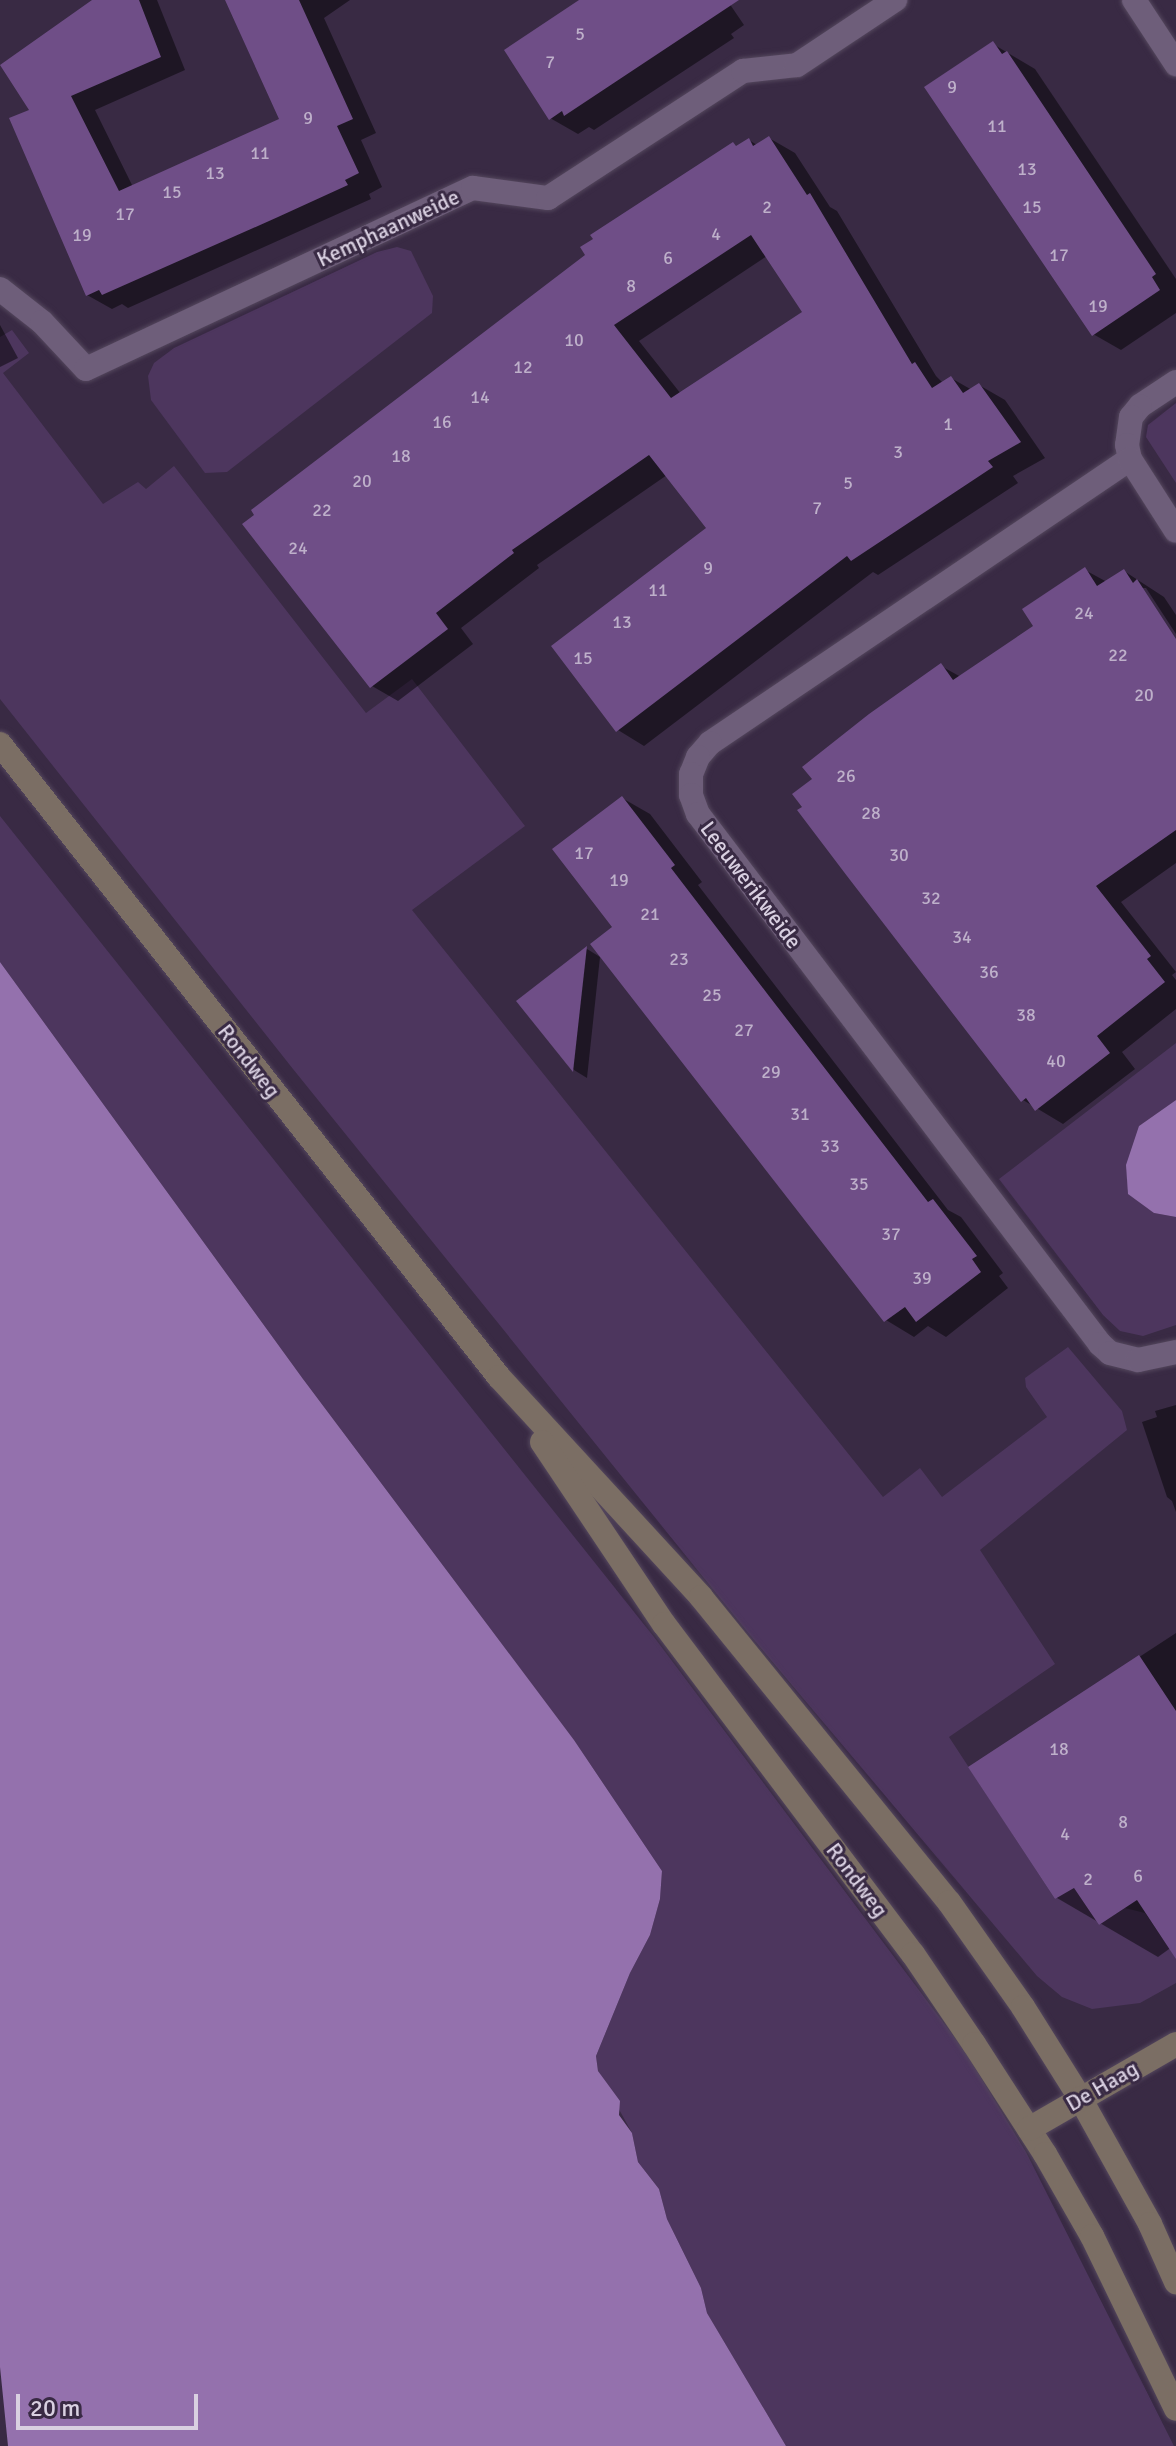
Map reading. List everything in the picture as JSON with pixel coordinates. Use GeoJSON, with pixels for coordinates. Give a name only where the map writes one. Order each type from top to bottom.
{"type":"FeatureCollection","features":[{"type":"Feature","properties":{"kind":"main road","name":"Rondweg"},"geometry":{"type":"LineString","coordinates":[[0,744],[499,1377],[701,1597],[895,1834],[983,1948],[1080,2098],[1150,2224],[1176,2282]]}},
{"type":"Feature","properties":{"kind":"main road","name":"Rondweg"},"geometry":{"type":"LineString","coordinates":[[499,1377],[664,1624],[913,1954],[1029,2129],[1092,2236],[1176,2409]]}},
{"type":"Feature","properties":{"kind":"main road","name":"De Haag"},"geometry":{"type":"LineString","coordinates":[[1029,2129],[1176,2044]]}},
{"type":"Feature","properties":{"kind":"street","name":"Kemphaanweide"},"geometry":{"type":"LineString","coordinates":[[0,289],[42,322],[86,369],[473,188],[548,198],[743,71],[797,65],[895,0]]}},
{"type":"Feature","properties":{"kind":"street"},"geometry":{"type":"LineString","coordinates":[[1134,0],[1176,64]]}},
{"type":"Feature","properties":{"kind":"street"},"geometry":{"type":"LineString","coordinates":[[1176,382],[1140,406],[1131,417],[1127,445],[1130,459],[1176,531]]}},
{"type":"Feature","properties":{"kind":"street","name":"Leeuwerikweide"},"geometry":{"type":"LineString","coordinates":[[1130,459],[710,743],[698,757],[691,774],[691,795],[698,814],[1100,1344],[1110,1353],[1138,1360],[1176,1352]]}},
{"type":"Feature","properties":{"kind":"shaded area"},"geometry":{"type":"Polygon","coordinates":[[[397,247],[411,251],[433,296],[432,313],[227,472],[205,473],[151,400],[148,376],[154,363],[174,348],[377,252],[397,247]]]}},
{"type":"Feature","properties":{"kind":"shaded area"},"geometry":{"type":"Polygon","coordinates":[[[12,330],[29,353],[3,373],[103,504],[138,482],[146,489],[174,466],[366,713],[412,679],[525,826],[412,910],[883,1497],[920,1468],[942,1497],[1047,1417],[1026,1387],[1025,1378],[1068,1347],[1122,1411],[1127,1430],[980,1550],[1055,1664],[949,1737],[1055,1899],[1074,1888],[1099,1925],[1125,1908],[1145,1913],[1163,1939],[1176,1930],[1176,1983],[1140,2003],[1092,2009],[1062,1997],[1037,1976],[749,1634],[293,1069],[0,699],[0,337],[12,330]]]}},
{"type":"Feature","properties":{"kind":"shaded area"},"geometry":{"type":"Polygon","coordinates":[[[1176,403],[1176,483],[1146,437],[1148,425],[1176,403]]]}},
{"type":"Feature","properties":{"kind":"shaded area"},"geometry":{"type":"Polygon","coordinates":[[[0,816],[654,1637],[964,2050],[1026,2152],[1174,2446],[786,2446],[707,2313],[701,2288],[667,2219],[659,2189],[638,2162],[632,2133],[598,2071],[596,2056],[630,1973],[650,1935],[660,1899],[662,1871],[574,1740],[303,1379],[0,962],[0,816]]]}},
{"type":"Feature","properties":{"kind":"shaded area"},"geometry":{"type":"Polygon","coordinates":[[[0,962],[303,1379],[574,1740],[662,1871],[660,1899],[650,1935],[630,1973],[596,2056],[598,2071],[620,2101],[619,2115],[632,2133],[638,2162],[659,2189],[667,2219],[701,2288],[707,2313],[786,2446],[8,2446],[0,2367],[0,962]]]}},
{"type":"Feature","properties":{"kind":"shaded area"},"geometry":{"type":"Polygon","coordinates":[[[1176,1043],[1176,1100],[1139,1126],[1154,1213],[1176,1217],[1176,1325],[1143,1336],[1120,1331],[1103,1315],[999,1179],[1176,1043]]]}},
{"type":"Feature","properties":{"kind":"shaded area"},"geometry":{"type":"Polygon","coordinates":[[[1176,1100],[1176,1217],[1154,1213],[1128,1194],[1126,1165],[1139,1126],[1176,1100]]]}},
{"type":"Feature","properties":{"kind":"building"},"geometry":{"type":"Polygon","coordinates":[[[92,0],[139,0],[161,57],[71,96],[119,191],[279,119],[225,0],[299,0],[353,119],[337,126],[359,173],[345,180],[348,185],[278,217],[102,295],[99,290],[86,296],[9,118],[29,110],[0,65],[92,0]]]}},
{"type":"Feature","properties":{"kind":"building"},"geometry":{"type":"Polygon","coordinates":[[[579,0],[739,0],[564,116],[562,111],[549,120],[504,50],[579,0]]]}},
{"type":"Feature","properties":{"kind":"building"},"geometry":{"type":"Polygon","coordinates":[[[993,41],[1002,54],[1007,51],[1156,274],[1152,277],[1160,290],[1092,336],[924,87],[993,41]]]}},
{"type":"Feature","properties":{"kind":"building"},"geometry":{"type":"Polygon","coordinates":[[[769,136],[807,195],[810,193],[912,364],[915,362],[932,388],[951,376],[963,393],[979,383],[1021,442],[988,461],[993,467],[851,561],[847,556],[616,732],[551,646],[706,528],[649,455],[512,550],[514,553],[436,613],[448,629],[370,688],[242,524],[254,515],[251,510],[585,255],[580,247],[593,239],[590,235],[733,142],[736,146],[749,138],[753,146],[769,136]],[[751,235],[614,325],[671,398],[802,312],[751,235]]]}},
{"type":"Feature","properties":{"kind":"building"},"geometry":{"type":"Polygon","coordinates":[[[1085,567],[1097,586],[1124,569],[1133,583],[1137,579],[1176,639],[1176,830],[1096,886],[1151,956],[1147,959],[1165,982],[1097,1036],[1110,1053],[1035,1111],[1026,1098],[1021,1102],[847,876],[797,810],[802,807],[792,794],[812,779],[802,767],[869,714],[941,663],[953,680],[1033,626],[1022,609],[1085,567]]]}},
{"type":"Feature","properties":{"kind":"building"},"geometry":{"type":"Polygon","coordinates":[[[622,796],[675,865],[671,868],[769,996],[928,1202],[933,1199],[977,1256],[972,1259],[981,1272],[916,1322],[905,1307],[884,1322],[590,944],[612,927],[552,849],[622,796]]]}},
{"type":"Feature","properties":{"kind":"building"},"geometry":{"type":"Polygon","coordinates":[[[587,946],[573,1072],[516,1001],[587,946]]]}},
{"type":"Feature","properties":{"kind":"building"},"geometry":{"type":"Polygon","coordinates":[[[1139,1655],[1176,1711],[1176,1959],[1137,1900],[1099,1925],[1074,1888],[1055,1899],[968,1767],[1139,1655]]]}}]}
